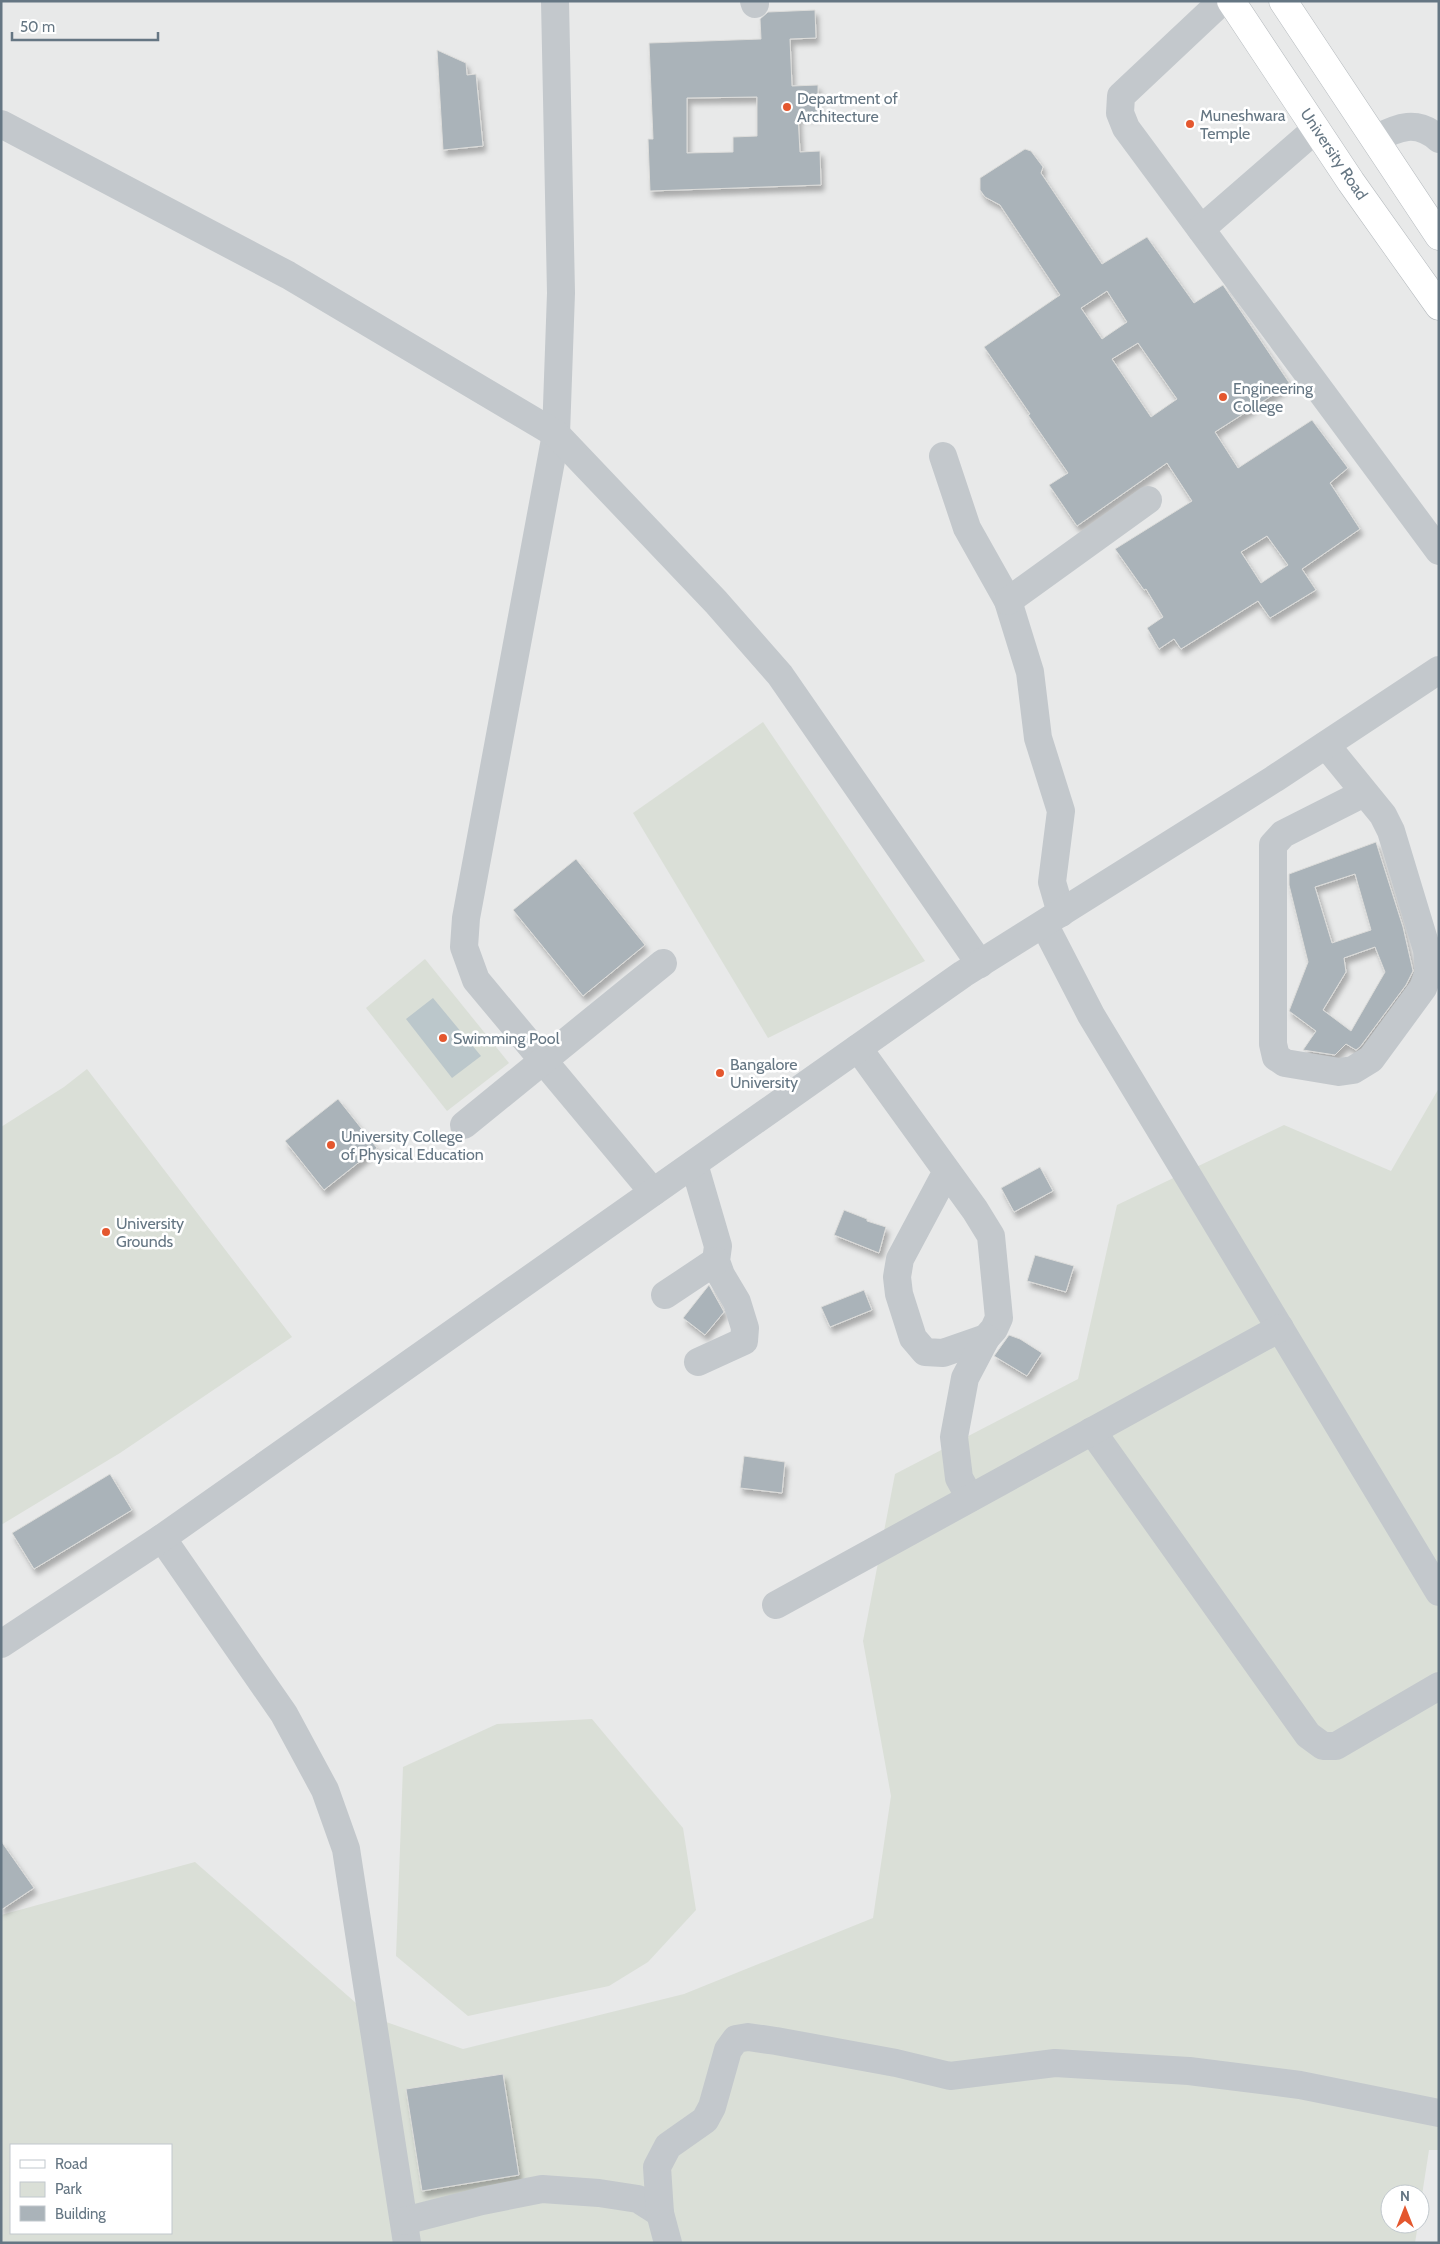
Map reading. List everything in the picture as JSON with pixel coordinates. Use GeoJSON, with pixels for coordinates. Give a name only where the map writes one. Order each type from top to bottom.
{"type":"FeatureCollection","features":[{"type":"Feature","properties":{"kind":"main road","name":"University Road"},"geometry":{"type":"LineString","coordinates":[[1231,1],[1316,129],[1439,306]]}},
{"type":"Feature","properties":{"kind":"main road"},"geometry":{"type":"LineString","coordinates":[[1283,1],[1439,236]]}},
{"type":"Feature","properties":{"kind":"street"},"geometry":{"type":"LineString","coordinates":[[555,1],[561,293],[556,434],[466,918],[464,947],[476,980],[653,1192]]}},
{"type":"Feature","properties":{"kind":"street"},"geometry":{"type":"LineString","coordinates":[[1222,1],[1122,96],[1120,113],[1126,128],[1439,550]]}},
{"type":"Feature","properties":{"kind":"street"},"geometry":{"type":"LineString","coordinates":[[1,124],[288,275],[556,434],[716,602],[780,675],[980,964]]}},
{"type":"Feature","properties":{"kind":"street"},"geometry":{"type":"LineString","coordinates":[[1375,139],[1398,127],[1420,128],[1439,139]]}},
{"type":"Feature","properties":{"kind":"street"},"geometry":{"type":"LineString","coordinates":[[1201,228],[1316,129]]}},
{"type":"Feature","properties":{"kind":"street"},"geometry":{"type":"LineString","coordinates":[[943,456],[968,528],[1008,601],[1030,672],[1038,738],[1061,811],[1052,882],[1052,918],[1091,1015],[1439,1592]]}},
{"type":"Feature","properties":{"kind":"street"},"geometry":{"type":"LineString","coordinates":[[1008,601],[1148,500]]}},
{"type":"Feature","properties":{"kind":"street"},"geometry":{"type":"LineString","coordinates":[[1,1644],[162,1538],[980,964],[1326,745],[1439,670]]}},
{"type":"Feature","properties":{"kind":"street"},"geometry":{"type":"LineString","coordinates":[[1326,745],[1383,815],[1391,832],[1427,950],[1429,972],[1423,988],[1371,1059],[1353,1070],[1339,1072],[1285,1063],[1276,1056],[1273,1044],[1273,845],[1284,834],[1364,793]]}},
{"type":"Feature","properties":{"kind":"street"},"geometry":{"type":"LineString","coordinates":[[464,1124],[663,963]]}},
{"type":"Feature","properties":{"kind":"street"},"geometry":{"type":"LineString","coordinates":[[858,1048],[975,1210],[991,1236],[999,1318],[965,1378],[954,1437],[958,1478],[970,1498]]}},
{"type":"Feature","properties":{"kind":"street"},"geometry":{"type":"LineString","coordinates":[[694,1164],[718,1246],[716,1260],[721,1275],[737,1302],[745,1328],[744,1340],[698,1362]]}},
{"type":"Feature","properties":{"kind":"street"},"geometry":{"type":"LineString","coordinates":[[947,1171],[900,1259],[897,1277],[899,1294],[914,1338],[925,1352],[943,1354],[986,1338]]}},
{"type":"Feature","properties":{"kind":"street"},"geometry":{"type":"LineString","coordinates":[[665,1295],[716,1260]]}},
{"type":"Feature","properties":{"kind":"street"},"geometry":{"type":"LineString","coordinates":[[776,1605],[1280,1328]]}},
{"type":"Feature","properties":{"kind":"street"},"geometry":{"type":"LineString","coordinates":[[1092,1431],[1308,1735],[1322,1746],[1336,1746],[1439,1686]]}},
{"type":"Feature","properties":{"kind":"street"},"geometry":{"type":"LineString","coordinates":[[162,1538],[284,1714],[325,1790],[346,1849],[405,2232],[482,2201],[542,2189],[599,2193],[638,2199],[660,2213]]}},
{"type":"Feature","properties":{"kind":"street"},"geometry":{"type":"LineString","coordinates":[[668,2243],[660,2213],[657,2166],[668,2146],[705,2120],[712,2107],[728,2050],[736,2039],[776,2041],[896,2063],[950,2076],[1055,2063],[1189,2071],[1300,2085],[1439,2113]]}},
{"type":"Feature","properties":{"kind":"shaded area","name":"Bangalore University"},"geometry":{"type":"Polygon","coordinates":[[[1,1],[1439,1],[1439,2243],[1,2243],[1,1]]]}},
{"type":"Feature","properties":{"kind":"shaded area","name":"Swimming Pool"},"geometry":{"type":"Polygon","coordinates":[[[433,998],[481,1056],[452,1078],[406,1019],[433,998]]]}},
{"type":"Feature","properties":{"kind":"green space"},"geometry":{"type":"Polygon","coordinates":[[[763,722],[925,961],[768,1038],[633,813],[763,722]]]}},
{"type":"Feature","properties":{"kind":"green space"},"geometry":{"type":"Polygon","coordinates":[[[425,959],[509,1063],[447,1111],[366,1008],[425,959]]]}},
{"type":"Feature","properties":{"kind":"green space","name":"University Grounds"},"geometry":{"type":"Polygon","coordinates":[[[87,1069],[292,1337],[120,1453],[1,1525],[1,1127],[64,1087],[87,1069]]]}},
{"type":"Feature","properties":{"kind":"green space"},"geometry":{"type":"Polygon","coordinates":[[[1439,1088],[1439,2150],[1429,2150],[1424,2184],[1380,2184],[1380,2234],[1416,2234],[1415,2243],[1,2243],[1,1915],[195,1862],[372,2017],[463,2049],[684,1994],[873,1918],[891,1796],[863,1641],[895,1474],[1078,1379],[1117,1205],[1284,1125],[1391,1171],[1439,1088]]]}},
{"type":"Feature","properties":{"kind":"green space"},"geometry":{"type":"Polygon","coordinates":[[[592,1719],[683,1828],[696,1910],[648,1962],[609,1986],[468,2016],[396,1956],[403,1767],[497,1724],[592,1719]]]}},
{"type":"Feature","properties":{"kind":"building","name":"Department of Architecture"},"geometry":{"type":"Polygon","coordinates":[[[815,10],[816,38],[790,39],[792,86],[818,85],[818,116],[798,116],[800,152],[820,151],[821,185],[650,191],[648,139],[653,139],[649,43],[761,39],[760,19],[768,12],[815,10]],[[757,97],[687,98],[687,153],[733,152],[733,137],[757,136],[757,97]]]}},
{"type":"Feature","properties":{"kind":"building"},"geometry":{"type":"Polygon","coordinates":[[[437,50],[466,63],[467,75],[476,74],[483,146],[443,150],[437,50]]]}},
{"type":"Feature","properties":{"kind":"building","name":"Engineering College"},"geometry":{"type":"Polygon","coordinates":[[[1025,149],[1031,151],[1043,167],[1041,173],[1102,264],[1147,237],[1194,303],[1223,285],[1290,384],[1215,432],[1238,468],[1312,420],[1348,468],[1330,483],[1360,529],[1302,569],[1316,590],[1270,618],[1258,601],[1181,649],[1174,639],[1159,649],[1147,628],[1163,617],[1146,589],[1144,590],[1115,549],[1192,501],[1167,463],[1077,526],[1049,485],[1068,473],[984,347],[1060,295],[1000,205],[985,197],[980,190],[980,178],[1025,149]],[[1107,291],[1081,308],[1102,339],[1127,322],[1107,291]],[[1138,343],[1112,359],[1151,417],[1177,399],[1138,343]],[[1267,536],[1241,552],[1261,583],[1288,565],[1267,536]]]}},
{"type":"Feature","properties":{"kind":"building"},"geometry":{"type":"Polygon","coordinates":[[[1376,842],[1403,927],[1413,971],[1406,985],[1356,1050],[1346,1044],[1335,1055],[1303,1050],[1316,1031],[1289,1011],[1308,962],[1289,885],[1289,874],[1376,842]],[[1355,874],[1315,887],[1332,943],[1371,930],[1355,874]],[[1375,947],[1344,958],[1346,972],[1323,1010],[1351,1031],[1385,972],[1375,947]]]}},
{"type":"Feature","properties":{"kind":"building"},"geometry":{"type":"Polygon","coordinates":[[[576,859],[645,945],[583,996],[513,910],[576,859]]]}},
{"type":"Feature","properties":{"kind":"building","name":"University College of Physical Education"},"geometry":{"type":"Polygon","coordinates":[[[338,1099],[377,1148],[324,1190],[285,1141],[338,1099]]]}},
{"type":"Feature","properties":{"kind":"building"},"geometry":{"type":"Polygon","coordinates":[[[1040,1167],[1053,1191],[1014,1212],[1001,1188],[1040,1167]]]}},
{"type":"Feature","properties":{"kind":"building"},"geometry":{"type":"Polygon","coordinates":[[[844,1210],[867,1219],[867,1221],[886,1227],[879,1253],[834,1235],[844,1210]]]}},
{"type":"Feature","properties":{"kind":"building"},"geometry":{"type":"Polygon","coordinates":[[[1035,1255],[1074,1266],[1066,1292],[1027,1281],[1035,1255]]]}},
{"type":"Feature","properties":{"kind":"building"},"geometry":{"type":"Polygon","coordinates":[[[709,1285],[724,1312],[705,1335],[683,1318],[709,1285]]]}},
{"type":"Feature","properties":{"kind":"building"},"geometry":{"type":"Polygon","coordinates":[[[864,1290],[872,1310],[830,1327],[821,1307],[864,1290]]]}},
{"type":"Feature","properties":{"kind":"building"},"geometry":{"type":"Polygon","coordinates":[[[1009,1335],[1020,1339],[1042,1353],[1027,1376],[994,1356],[1009,1335]]]}},
{"type":"Feature","properties":{"kind":"building"},"geometry":{"type":"Polygon","coordinates":[[[744,1456],[785,1462],[782,1493],[740,1488],[744,1456]]]}},
{"type":"Feature","properties":{"kind":"building"},"geometry":{"type":"Polygon","coordinates":[[[110,1474],[132,1510],[34,1569],[12,1533],[110,1474]]]}},
{"type":"Feature","properties":{"kind":"building"},"geometry":{"type":"Polygon","coordinates":[[[1,1841],[34,1888],[1,1910],[1,1841]]]}},
{"type":"Feature","properties":{"kind":"building"},"geometry":{"type":"Polygon","coordinates":[[[503,2074],[519,2175],[422,2191],[406,2089],[503,2074]]]}},
{"type":"Feature","properties":{"kind":"place","name":"Department of Architecture"},"geometry":{"type":"Point","coordinates":[787,107]}},
{"type":"Feature","properties":{"kind":"place","name":"Muneshwara Temple"},"geometry":{"type":"Point","coordinates":[1190,124]}},
{"type":"Feature","properties":{"kind":"place","name":"Engineering College"},"geometry":{"type":"Point","coordinates":[1223,397]}},
{"type":"Feature","properties":{"kind":"place","name":"Swimming Pool"},"geometry":{"type":"Point","coordinates":[443,1038]}},
{"type":"Feature","properties":{"kind":"place","name":"Bangalore University"},"geometry":{"type":"Point","coordinates":[720,1073]}},
{"type":"Feature","properties":{"kind":"place","name":"University College of Physical Education"},"geometry":{"type":"Point","coordinates":[331,1145]}},
{"type":"Feature","properties":{"kind":"place","name":"University Grounds"},"geometry":{"type":"Point","coordinates":[106,1232]}}]}
